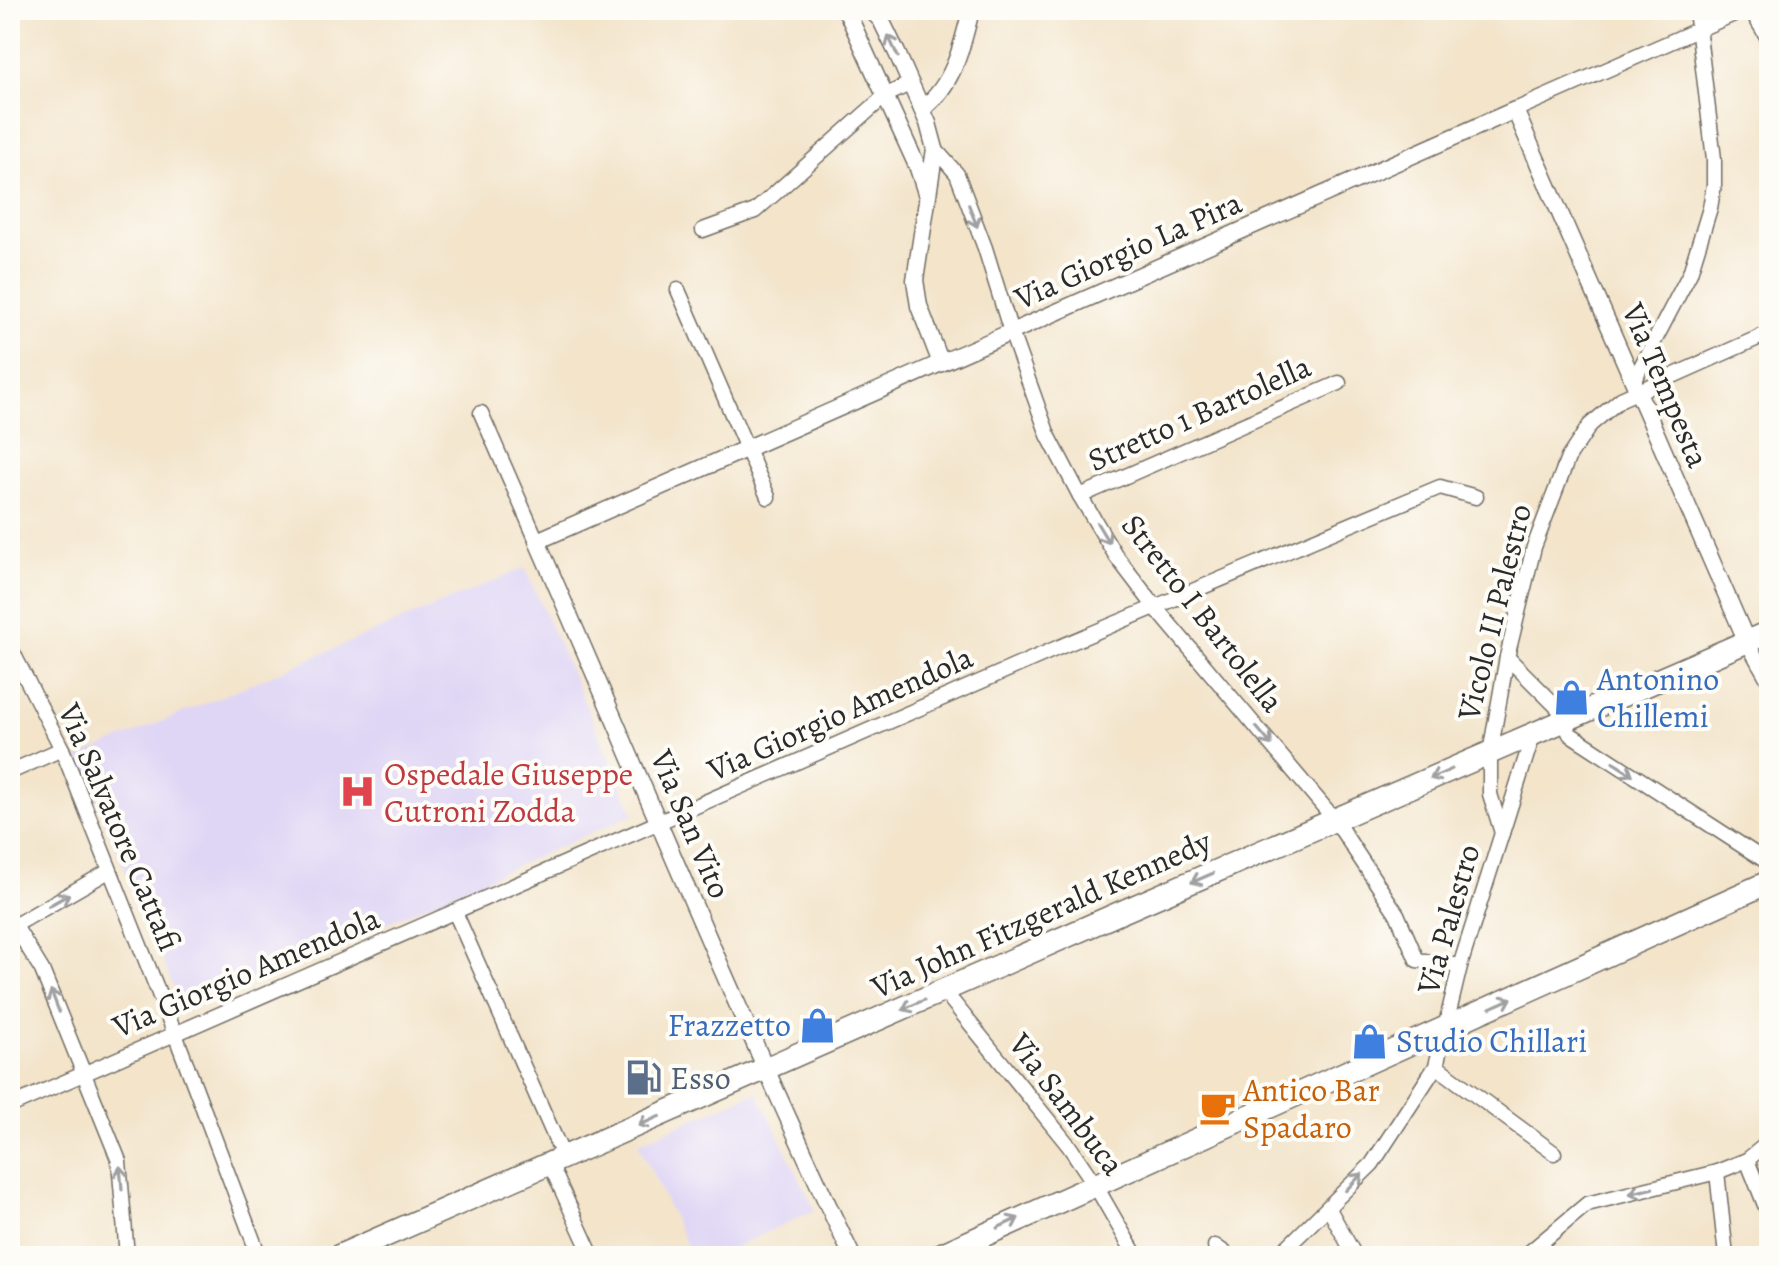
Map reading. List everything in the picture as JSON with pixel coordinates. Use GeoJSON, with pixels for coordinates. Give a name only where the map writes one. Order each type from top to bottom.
{"type":"FeatureCollection","features":[{"type":"Feature","properties":{"kind":"main road","name":"Via John Fitzgerald Kennedy"},"geometry":{"type":"LineString","coordinates":[[339,1256],[1769,632]]}},
{"type":"Feature","properties":{"kind":"main road"},"geometry":{"type":"LineString","coordinates":[[938,1256],[1094,1183],[1769,882]]}},
{"type":"Feature","properties":{"kind":"street"},"geometry":{"type":"LineString","coordinates":[[846,10],[908,147],[927,198]]}},
{"type":"Feature","properties":{"kind":"street","name":"Stretto I Bartolella"},"geometry":{"type":"LineString","coordinates":[[871,10],[881,20],[934,142],[957,174],[1048,435],[1116,556],[1155,607],[1335,820],[1397,914],[1417,960],[1460,966]]}},
{"type":"Feature","properties":{"kind":"street"},"geometry":{"type":"LineString","coordinates":[[922,109],[942,91],[961,48],[971,10]]}},
{"type":"Feature","properties":{"kind":"street"},"geometry":{"type":"LineString","coordinates":[[1636,386],[1690,273],[1714,185],[1714,159],[1696,10]]}},
{"type":"Feature","properties":{"kind":"street","name":"Via Giorgio La Pira"},"geometry":{"type":"LineString","coordinates":[[537,541],[1743,10]]}},
{"type":"Feature","properties":{"kind":"street"},"geometry":{"type":"LineString","coordinates":[[1751,10],[1769,40]]}},
{"type":"Feature","properties":{"kind":"street"},"geometry":{"type":"LineString","coordinates":[[703,230],[755,211],[885,96],[909,84]]}},
{"type":"Feature","properties":{"kind":"street","name":"Via Tempesta"},"geometry":{"type":"LineString","coordinates":[[1515,110],[1747,642],[1769,681]]}},
{"type":"Feature","properties":{"kind":"street"},"geometry":{"type":"LineString","coordinates":[[908,147],[917,148],[934,142],[915,280],[919,306],[941,363]]}},
{"type":"Feature","properties":{"kind":"street"},"geometry":{"type":"LineString","coordinates":[[678,290],[768,497]]}},
{"type":"Feature","properties":{"kind":"street","name":"Vicolo II Palestro"},"geometry":{"type":"LineString","coordinates":[[1502,833],[1490,794],[1490,753],[1507,657],[1534,547],[1568,458],[1590,425],[1636,386],[1769,333]]}},
{"type":"Feature","properties":{"kind":"street","name":"Stretto 1 Bartolella"},"geometry":{"type":"LineString","coordinates":[[1080,496],[1339,383]]}},
{"type":"Feature","properties":{"kind":"street","name":"Via San Vito"},"geometry":{"type":"LineString","coordinates":[[481,413],[660,822],[764,1071],[852,1256]]}},
{"type":"Feature","properties":{"kind":"street","name":"Via Giorgio Amendola"},"geometry":{"type":"LineString","coordinates":[[10,1106],[1155,607],[1440,487],[1476,497]]}},
{"type":"Feature","properties":{"kind":"street","name":"Via Salvatore Cattafi"},"geometry":{"type":"LineString","coordinates":[[10,647],[62,749],[259,1256]]}},
{"type":"Feature","properties":{"kind":"street"},"geometry":{"type":"LineString","coordinates":[[1507,657],[1558,708],[1570,734],[1769,863]]}},
{"type":"Feature","properties":{"kind":"street","name":"Via Palestro"},"geometry":{"type":"LineString","coordinates":[[1278,1256],[1372,1164],[1436,1066],[1460,966],[1533,735]]}},
{"type":"Feature","properties":{"kind":"street"},"geometry":{"type":"LineString","coordinates":[[10,772],[62,749]]}},
{"type":"Feature","properties":{"kind":"street"},"geometry":{"type":"LineString","coordinates":[[109,871],[12,927],[42,970],[119,1161],[127,1256]]}},
{"type":"Feature","properties":{"kind":"street"},"geometry":{"type":"LineString","coordinates":[[455,912],[557,1161],[592,1256]]}},
{"type":"Feature","properties":{"kind":"street","name":"Via Sambuca"},"geometry":{"type":"LineString","coordinates":[[944,991],[1069,1146],[1136,1256]]}},
{"type":"Feature","properties":{"kind":"street"},"geometry":{"type":"LineString","coordinates":[[1436,1066],[1554,1153]]}},
{"type":"Feature","properties":{"kind":"street"},"geometry":{"type":"LineString","coordinates":[[1525,1256],[1587,1204],[1717,1172],[1747,1160],[1769,1142]]}},
{"type":"Feature","properties":{"kind":"street"},"geometry":{"type":"LineString","coordinates":[[1747,1160],[1769,1215]]}},
{"type":"Feature","properties":{"kind":"street"},"geometry":{"type":"LineString","coordinates":[[1717,1172],[1726,1256]]}},
{"type":"Feature","properties":{"kind":"street"},"geometry":{"type":"LineString","coordinates":[[1329,1209],[1355,1256]]}},
{"type":"Feature","properties":{"kind":"street"},"geometry":{"type":"LineString","coordinates":[[1215,1246],[1229,1256]]}},
{"type":"Feature","properties":{"kind":"shaded area","name":"Ospedale Giuseppe Cutroni Zodda"},"geometry":{"type":"Polygon","coordinates":[[[525,568],[634,814],[184,1012],[78,757],[525,568]]]}},
{"type":"Feature","properties":{"kind":"shaded area"},"geometry":{"type":"Polygon","coordinates":[[[757,1092],[815,1210],[716,1256],[692,1256],[638,1143],[757,1092]]]}},
{"type":"Feature","properties":{"kind":"place","name":"Antonino Chillemi"},"geometry":{"type":"Point","coordinates":[1571,697]}},
{"type":"Feature","properties":{"kind":"place","name":"Ospedale Giuseppe Cutroni Zodda"},"geometry":{"type":"Point","coordinates":[358,792]}},
{"type":"Feature","properties":{"kind":"place","name":"Frazzetto"},"geometry":{"type":"Point","coordinates":[817,1025]}},
{"type":"Feature","properties":{"kind":"place","name":"Studio Chillari"},"geometry":{"type":"Point","coordinates":[1370,1041]}},
{"type":"Feature","properties":{"kind":"place","name":"Esso"},"geometry":{"type":"Point","coordinates":[644,1078]}},
{"type":"Feature","properties":{"kind":"place","name":"Antico Bar Spadaro"},"geometry":{"type":"Point","coordinates":[1217,1108]}}]}
